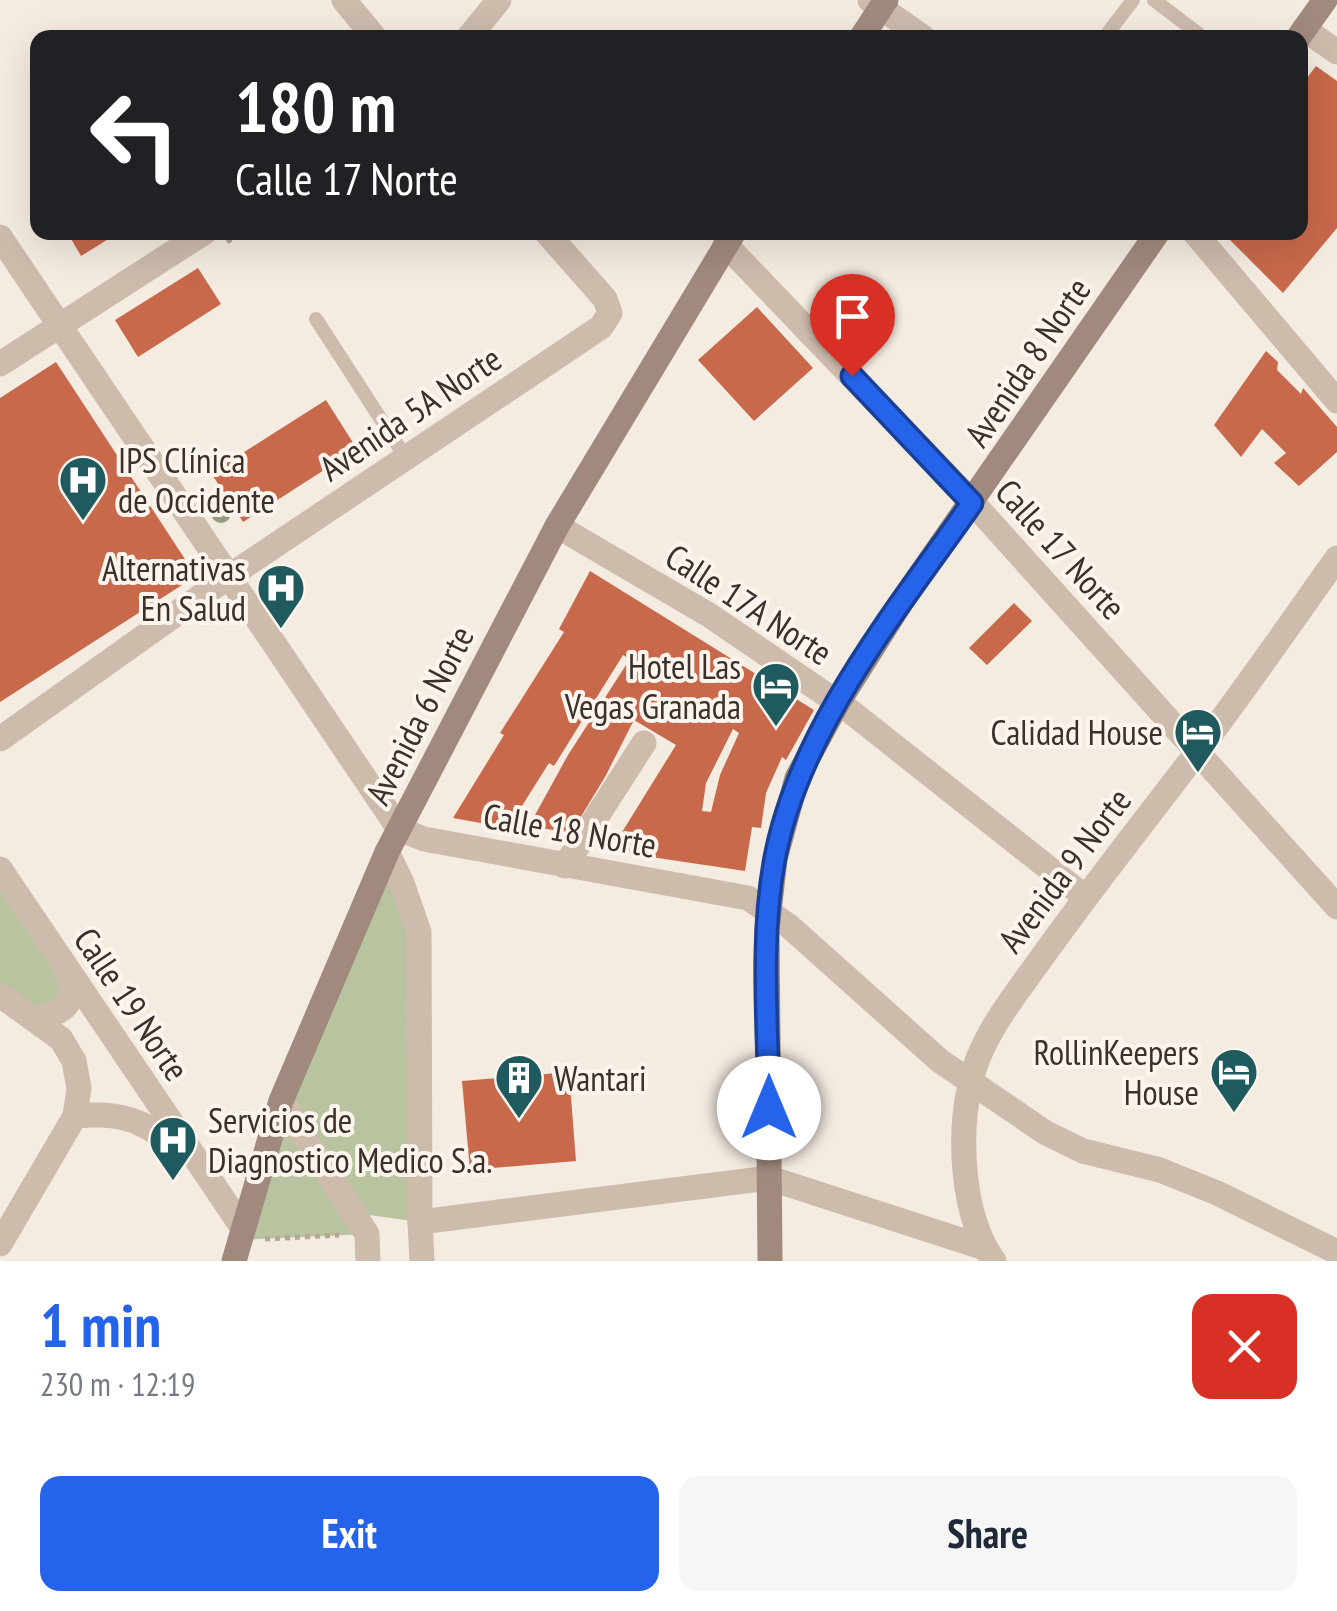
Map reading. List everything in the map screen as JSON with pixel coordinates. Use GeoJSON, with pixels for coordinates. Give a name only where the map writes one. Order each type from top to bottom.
{"type":"FeatureCollection","features":[{"type":"Feature","properties":{"kind":"main road"},"geometry":{"type":"LineString","coordinates":[[1303,30],[1325,0]]}},
{"type":"Feature","properties":{"kind":"main road"},"geometry":{"type":"LineString","coordinates":[[865,30],[878,3]]}},
{"type":"Feature","properties":{"kind":"main road","name":"Avenida 6 Norte"},"geometry":{"type":"LineString","coordinates":[[238,1243],[280,1101],[393,841],[557,526],[729,240]]}},
{"type":"Feature","properties":{"kind":"main road","name":"Avenida 8 Norte"},"geometry":{"type":"LineString","coordinates":[[770,1261],[769,910],[775,858],[797,778],[837,704],[900,604],[1153,240]]}},
{"type":"Feature","properties":{"kind":"street"},"geometry":{"type":"LineString","coordinates":[[344,0],[368,30]]}},
{"type":"Feature","properties":{"kind":"street"},"geometry":{"type":"LineString","coordinates":[[475,30],[499,0]]}},
{"type":"Feature","properties":{"kind":"street"},"geometry":{"type":"LineString","coordinates":[[878,3],[913,30]]}},
{"type":"Feature","properties":{"kind":"street"},"geometry":{"type":"LineString","coordinates":[[1308,37],[1337,52]]}},
{"type":"Feature","properties":{"kind":"street"},"geometry":{"type":"LineString","coordinates":[[0,237],[228,577],[393,841],[419,932],[422,1261]]}},
{"type":"Feature","properties":{"kind":"street"},"geometry":{"type":"LineString","coordinates":[[0,364],[192,240]]}},
{"type":"Feature","properties":{"kind":"street","name":"Avenida 5A Norte"},"geometry":{"type":"LineString","coordinates":[[0,739],[228,577],[601,327],[610,314],[605,298],[553,240]]}},
{"type":"Feature","properties":{"kind":"street","name":"Calle 17 Norte"},"geometry":{"type":"LineString","coordinates":[[732,240],[1337,907]]}},
{"type":"Feature","properties":{"kind":"street"},"geometry":{"type":"LineString","coordinates":[[1201,240],[1337,401]]}},
{"type":"Feature","properties":{"kind":"street","name":"Calle 17A Norte"},"geometry":{"type":"LineString","coordinates":[[557,526],[709,615],[837,704],[1085,897]]}},
{"type":"Feature","properties":{"kind":"street","name":"Avenida 9 Norte"},"geometry":{"type":"LineString","coordinates":[[989,1254],[970,1208],[964,1148],[970,1084],[997,1020],[1085,897],[1198,752],[1337,558]]}},
{"type":"Feature","properties":{"kind":"street"},"geometry":{"type":"LineString","coordinates":[[564,866],[644,744]]}},
{"type":"Feature","properties":{"kind":"street","name":"Calle 18 Norte"},"geometry":{"type":"LineString","coordinates":[[393,841],[424,839],[748,898],[769,910],[970,1084],[1046,1132],[1083,1151],[1174,1176],[1337,1252]]}},
{"type":"Feature","properties":{"kind":"street","name":"Calle 19 Norte"},"geometry":{"type":"LineString","coordinates":[[0,869],[192,1154],[238,1243]]}},
{"type":"Feature","properties":{"kind":"street"},"geometry":{"type":"LineString","coordinates":[[32,1018],[50,1017],[64,1010],[72,1000],[73,986],[64,966]]}},
{"type":"Feature","properties":{"kind":"street"},"geometry":{"type":"LineString","coordinates":[[0,996],[61,1038],[74,1061],[80,1088],[75,1116],[0,1244]]}},
{"type":"Feature","properties":{"kind":"street"},"geometry":{"type":"LineString","coordinates":[[280,1101],[367,1234],[368,1261]]}},
{"type":"Feature","properties":{"kind":"street"},"geometry":{"type":"LineString","coordinates":[[75,1116],[105,1114],[127,1118],[192,1154]]}},
{"type":"Feature","properties":{"kind":"street"},"geometry":{"type":"LineString","coordinates":[[420,1222],[769,1178],[989,1254]]}},
{"type":"Feature","properties":{"kind":"lane"},"geometry":{"type":"LineString","coordinates":[[1110,30],[1134,0]]}},
{"type":"Feature","properties":{"kind":"lane"},"geometry":{"type":"LineString","coordinates":[[1154,0],[1193,30]]}},
{"type":"Feature","properties":{"kind":"lane"},"geometry":{"type":"LineString","coordinates":[[316,320],[406,458]]}},
{"type":"Feature","properties":{"kind":"path"},"geometry":{"type":"LineString","coordinates":[[238,1243],[367,1234]]}},
{"type":"Feature","properties":{"kind":"green space"},"geometry":{"type":"Polygon","coordinates":[[[387,852],[419,932],[420,1222],[354,1213],[367,1234],[239,1240],[387,852]]]}},
{"type":"Feature","properties":{"kind":"green space"},"geometry":{"type":"Polygon","coordinates":[[[0,869],[73,986],[49,1017],[0,995],[0,869]]]}},
{"type":"Feature","properties":{"kind":"building"},"geometry":{"type":"Polygon","coordinates":[[[1316,66],[1337,81],[1337,228],[1283,293],[1230,240],[1308,240],[1308,76],[1316,66]]]}},
{"type":"Feature","properties":{"kind":"building"},"geometry":{"type":"Polygon","coordinates":[[[72,240],[107,240],[81,256],[72,240]]]}},
{"type":"Feature","properties":{"kind":"building"},"geometry":{"type":"Polygon","coordinates":[[[198,268],[221,304],[138,357],[115,320],[198,268]]]}},
{"type":"Feature","properties":{"kind":"building"},"geometry":{"type":"Polygon","coordinates":[[[757,307],[813,368],[754,421],[698,360],[757,307]]]}},
{"type":"Feature","properties":{"kind":"building"},"geometry":{"type":"Polygon","coordinates":[[[1266,351],[1278,362],[1277,370],[1301,394],[1303,388],[1337,427],[1337,452],[1299,486],[1274,463],[1286,453],[1262,429],[1241,457],[1214,425],[1266,351]]]}},
{"type":"Feature","properties":{"kind":"building","name":"IPS Clínica de Occidente"},"geometry":{"type":"Polygon","coordinates":[[[56,362],[196,576],[0,702],[0,398],[56,362]]]}},
{"type":"Feature","properties":{"kind":"building"},"geometry":{"type":"Polygon","coordinates":[[[326,400],[357,449],[243,522],[211,473],[326,400]]]}},
{"type":"Feature","properties":{"kind":"building"},"geometry":{"type":"Polygon","coordinates":[[[590,571],[814,710],[786,760],[782,757],[766,793],[761,828],[752,827],[745,871],[631,854],[619,837],[676,745],[634,720],[571,833],[529,826],[568,755],[626,665],[651,679],[654,675],[623,655],[554,766],[549,763],[508,828],[453,818],[504,735],[500,733],[564,632],[559,629],[590,571]],[[733,729],[706,783],[702,811],[711,812],[720,775],[739,733],[733,729]]]}},
{"type":"Feature","properties":{"kind":"building"},"geometry":{"type":"Polygon","coordinates":[[[1014,603],[1032,621],[987,665],[969,648],[1014,603]]]}},
{"type":"Feature","properties":{"kind":"building","name":"Wantari"},"geometry":{"type":"Polygon","coordinates":[[[569,1072],[576,1161],[470,1170],[462,1081],[569,1072]]]}},
{"type":"Feature","properties":{"kind":"place","name":"IPS Clínica de Occidente"},"geometry":{"type":"Point","coordinates":[83,522]}},
{"type":"Feature","properties":{"kind":"place","name":"Alternativas En Salud"},"geometry":{"type":"Point","coordinates":[281,630]}},
{"type":"Feature","properties":{"kind":"place","name":"Hotel Las Vegas Granada"},"geometry":{"type":"Point","coordinates":[776,728]}},
{"type":"Feature","properties":{"kind":"place","name":"Calidad House"},"geometry":{"type":"Point","coordinates":[1198,774]}},
{"type":"Feature","properties":{"kind":"place","name":"RollinKeepers House"},"geometry":{"type":"Point","coordinates":[1234,1114]}},
{"type":"Feature","properties":{"kind":"place","name":"Wantari"},"geometry":{"type":"Point","coordinates":[519,1120]}},
{"type":"Feature","properties":{"kind":"place","name":"Servicios de Diagnostico Medico S.a."},"geometry":{"type":"Point","coordinates":[173,1182]}},
{"type":"Feature","properties":{"kind":"route"},"geometry":{"type":"LineString","coordinates":[[769,1108],[770,890],[797,778],[837,704],[900,604],[972,503],[852,376]]}}]}
